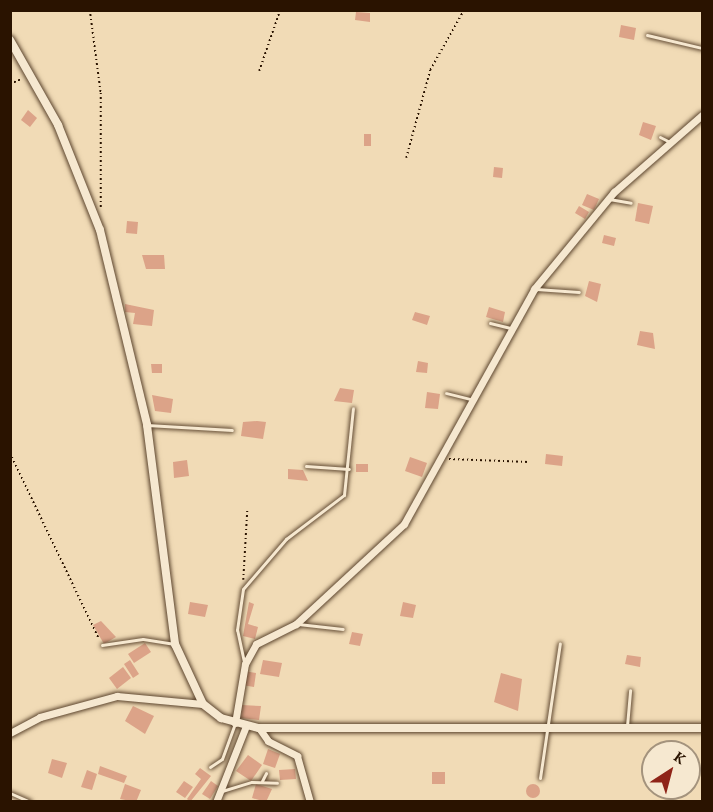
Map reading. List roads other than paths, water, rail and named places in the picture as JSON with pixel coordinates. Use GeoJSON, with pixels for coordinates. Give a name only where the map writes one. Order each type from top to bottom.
{"type":"FeatureCollection","features":[{"type":"Feature","properties":{"kind":"street"},"geometry":{"type":"LineString","coordinates":[[10,40],[33,74],[100,230],[147,425],[175,644],[203,704]]}},
{"type":"Feature","properties":{"kind":"street"},"geometry":{"type":"LineString","coordinates":[[235,723],[245,664],[256,644],[296,624],[404,524],[430,469],[440,456],[470,399],[534,289],[607,199],[702,115]]}},
{"type":"Feature","properties":{"kind":"street"},"geometry":{"type":"LineString","coordinates":[[10,733],[40,717],[117,696],[203,704],[235,723],[259,728],[548,725],[702,728]]}},
{"type":"Feature","properties":{"kind":"street"},"geometry":{"type":"LineString","coordinates":[[216,801],[246,726]]}},
{"type":"Feature","properties":{"kind":"street"},"geometry":{"type":"LineString","coordinates":[[259,728],[268,741],[297,756],[310,801]]}},
{"type":"Feature","properties":{"kind":"lane"},"geometry":{"type":"LineString","coordinates":[[647,35],[702,48]]}},
{"type":"Feature","properties":{"kind":"lane"},"geometry":{"type":"LineString","coordinates":[[660,137],[669,142]]}},
{"type":"Feature","properties":{"kind":"lane"},"geometry":{"type":"LineString","coordinates":[[607,199],[631,203]]}},
{"type":"Feature","properties":{"kind":"lane"},"geometry":{"type":"LineString","coordinates":[[534,289],[579,292]]}},
{"type":"Feature","properties":{"kind":"lane"},"geometry":{"type":"LineString","coordinates":[[490,323],[510,328]]}},
{"type":"Feature","properties":{"kind":"lane"},"geometry":{"type":"LineString","coordinates":[[446,393],[470,399]]}},
{"type":"Feature","properties":{"kind":"lane"},"geometry":{"type":"LineString","coordinates":[[245,664],[237,630],[243,589],[286,539],[344,495],[349,469],[353,408]]}},
{"type":"Feature","properties":{"kind":"lane"},"geometry":{"type":"LineString","coordinates":[[147,425],[232,430]]}},
{"type":"Feature","properties":{"kind":"lane"},"geometry":{"type":"LineString","coordinates":[[306,466],[349,469]]}},
{"type":"Feature","properties":{"kind":"lane"},"geometry":{"type":"LineString","coordinates":[[296,624],[344,628]]}},
{"type":"Feature","properties":{"kind":"lane"},"geometry":{"type":"LineString","coordinates":[[102,645],[143,639],[175,644]]}},
{"type":"Feature","properties":{"kind":"lane"},"geometry":{"type":"LineString","coordinates":[[540,778],[560,643]]}},
{"type":"Feature","properties":{"kind":"lane"},"geometry":{"type":"LineString","coordinates":[[627,726],[630,690]]}},
{"type":"Feature","properties":{"kind":"lane"},"geometry":{"type":"LineString","coordinates":[[210,767],[222,759],[235,723]]}},
{"type":"Feature","properties":{"kind":"lane"},"geometry":{"type":"LineString","coordinates":[[262,782],[266,773]]}},
{"type":"Feature","properties":{"kind":"lane"},"geometry":{"type":"LineString","coordinates":[[220,792],[262,782],[277,783]]}},
{"type":"Feature","properties":{"kind":"lane"},"geometry":{"type":"LineString","coordinates":[[10,793],[30,801]]}}]}
